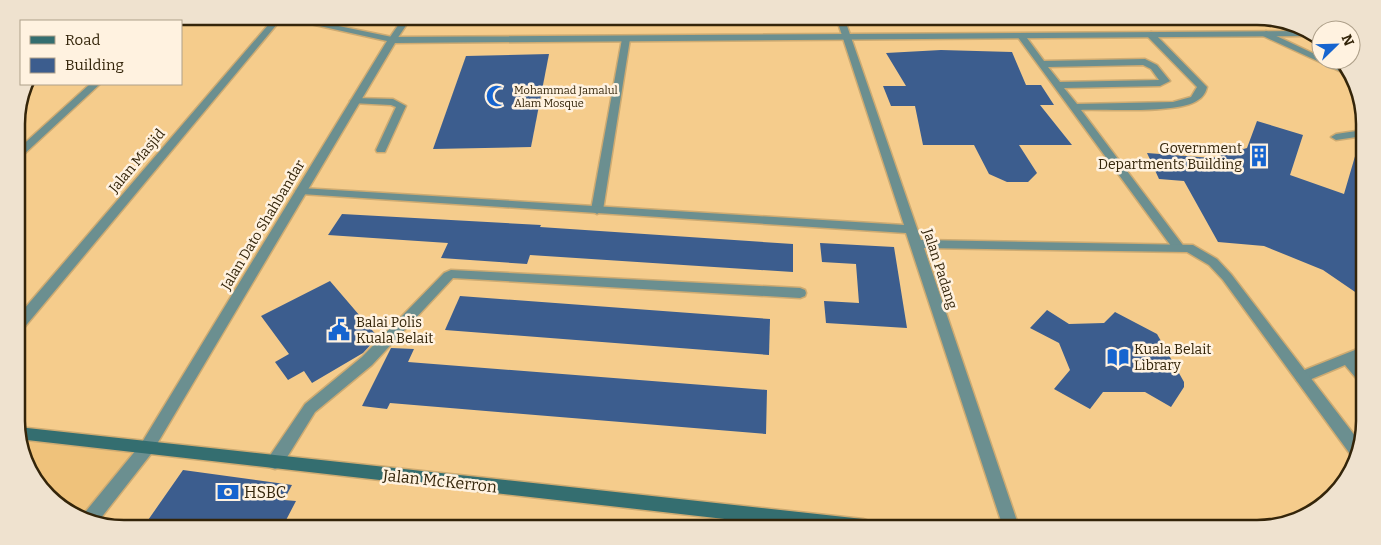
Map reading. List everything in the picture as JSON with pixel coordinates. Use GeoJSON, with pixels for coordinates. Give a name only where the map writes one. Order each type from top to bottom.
{"type":"FeatureCollection","features":[{"type":"Feature","properties":{"kind":"main road","name":"Jalan McKerron"},"geometry":{"type":"LineString","coordinates":[[26,434],[800,520]]}},
{"type":"Feature","properties":{"kind":"street","name":"Jalan Masjid"},"geometry":{"type":"LineString","coordinates":[[25,317],[272,25]]}},
{"type":"Feature","properties":{"kind":"street"},"geometry":{"type":"LineString","coordinates":[[321,25],[392,40],[1299,34]]}},
{"type":"Feature","properties":{"kind":"street","name":"Jalan Dato Shahbandar"},"geometry":{"type":"LineString","coordinates":[[93,515],[146,448],[402,25]]}},
{"type":"Feature","properties":{"kind":"street","name":"Jalan Padang"},"geometry":{"type":"LineString","coordinates":[[842,25],[1009,520]]}},
{"type":"Feature","properties":{"kind":"street"},"geometry":{"type":"LineString","coordinates":[[1266,34],[1339,69]]}},
{"type":"Feature","properties":{"kind":"street"},"geometry":{"type":"LineString","coordinates":[[1074,107],[1174,105],[1194,99],[1201,92],[1202,88],[1152,35]]}},
{"type":"Feature","properties":{"kind":"street"},"geometry":{"type":"LineString","coordinates":[[1021,36],[1178,247]]}},
{"type":"Feature","properties":{"kind":"street"},"geometry":{"type":"LineString","coordinates":[[598,210],[626,39]]}},
{"type":"Feature","properties":{"kind":"street"},"geometry":{"type":"LineString","coordinates":[[1042,64],[1145,62],[1154,67],[1165,81],[1160,83],[1058,85]]}},
{"type":"Feature","properties":{"kind":"street"},"geometry":{"type":"LineString","coordinates":[[25,148],[93,85]]}},
{"type":"Feature","properties":{"kind":"street"},"geometry":{"type":"LineString","coordinates":[[355,101],[393,102],[400,106],[382,150]]}},
{"type":"Feature","properties":{"kind":"street"},"geometry":{"type":"LineString","coordinates":[[1336,137],[1356,134]]}},
{"type":"Feature","properties":{"kind":"street"},"geometry":{"type":"LineString","coordinates":[[301,191],[911,229]]}},
{"type":"Feature","properties":{"kind":"street"},"geometry":{"type":"LineString","coordinates":[[916,244],[1189,248],[1213,262],[1227,277],[1353,445]]}},
{"type":"Feature","properties":{"kind":"street"},"geometry":{"type":"LineString","coordinates":[[275,462],[310,408],[367,361],[451,274],[800,293]]}},
{"type":"Feature","properties":{"kind":"street"},"geometry":{"type":"LineString","coordinates":[[1302,378],[1354,356]]}},
{"type":"Feature","properties":{"kind":"shaded area"},"geometry":{"type":"Polygon","coordinates":[[[26,435],[146,449],[95,516],[69,503],[50,486],[35,465],[26,435]]]}},
{"type":"Feature","properties":{"kind":"building"},"geometry":{"type":"Polygon","coordinates":[[[941,50],[1012,52],[1026,85],[1041,85],[1054,105],[1040,105],[1072,145],[1019,145],[1037,173],[1028,182],[1007,182],[989,174],[974,145],[923,145],[915,106],[891,106],[883,86],[906,86],[886,53],[941,50]]]}},
{"type":"Feature","properties":{"kind":"building"},"geometry":{"type":"Polygon","coordinates":[[[549,54],[531,147],[433,149],[466,56],[549,54]]]}},
{"type":"Feature","properties":{"kind":"building"},"geometry":{"type":"Polygon","coordinates":[[[1257,121],[1303,135],[1290,175],[1344,194],[1356,153],[1356,293],[1323,270],[1264,246],[1218,242],[1184,181],[1159,179],[1147,153],[1212,158],[1247,148],[1257,121]]]}},
{"type":"Feature","properties":{"kind":"building"},"geometry":{"type":"Polygon","coordinates":[[[342,214],[541,225],[540,227],[793,244],[793,272],[530,255],[527,264],[441,258],[448,243],[328,235],[342,214]]]}},
{"type":"Feature","properties":{"kind":"building"},"geometry":{"type":"Polygon","coordinates":[[[820,243],[894,247],[907,328],[826,323],[824,301],[859,303],[856,264],[822,262],[820,243]]]}},
{"type":"Feature","properties":{"kind":"building","name":"Balai Polis Kuala Belait"},"geometry":{"type":"Polygon","coordinates":[[[330,281],[378,337],[363,353],[312,383],[304,371],[288,380],[275,362],[289,354],[261,316],[330,281]]]}},
{"type":"Feature","properties":{"kind":"building"},"geometry":{"type":"Polygon","coordinates":[[[460,296],[770,319],[769,355],[445,330],[460,296]]]}},
{"type":"Feature","properties":{"kind":"building","name":"Kuala Belait Library"},"geometry":{"type":"Polygon","coordinates":[[[1047,310],[1069,324],[1104,323],[1115,312],[1157,334],[1184,382],[1184,387],[1171,407],[1145,392],[1103,392],[1090,409],[1054,389],[1070,370],[1059,343],[1030,328],[1047,310]]]}},
{"type":"Feature","properties":{"kind":"building"},"geometry":{"type":"Polygon","coordinates":[[[391,348],[414,349],[408,362],[767,390],[766,434],[390,403],[387,409],[362,406],[391,348]]]}},
{"type":"Feature","properties":{"kind":"building","name":"HSBC"},"geometry":{"type":"Polygon","coordinates":[[[183,470],[292,485],[284,500],[296,501],[286,520],[148,520],[183,470]]]}},
{"type":"Feature","properties":{"kind":"place","name":"Mohammad Jamalul Alam Mosque"},"geometry":{"type":"Point","coordinates":[497,96]}},
{"type":"Feature","properties":{"kind":"place","name":"Government Departments Building"},"geometry":{"type":"Point","coordinates":[1259,156]}},
{"type":"Feature","properties":{"kind":"place","name":"Balai Polis Kuala Belait"},"geometry":{"type":"Point","coordinates":[339,330]}},
{"type":"Feature","properties":{"kind":"place","name":"Kuala Belait Library"},"geometry":{"type":"Point","coordinates":[1118,357]}},
{"type":"Feature","properties":{"kind":"place","name":"HSBC"},"geometry":{"type":"Point","coordinates":[228,492]}}]}
